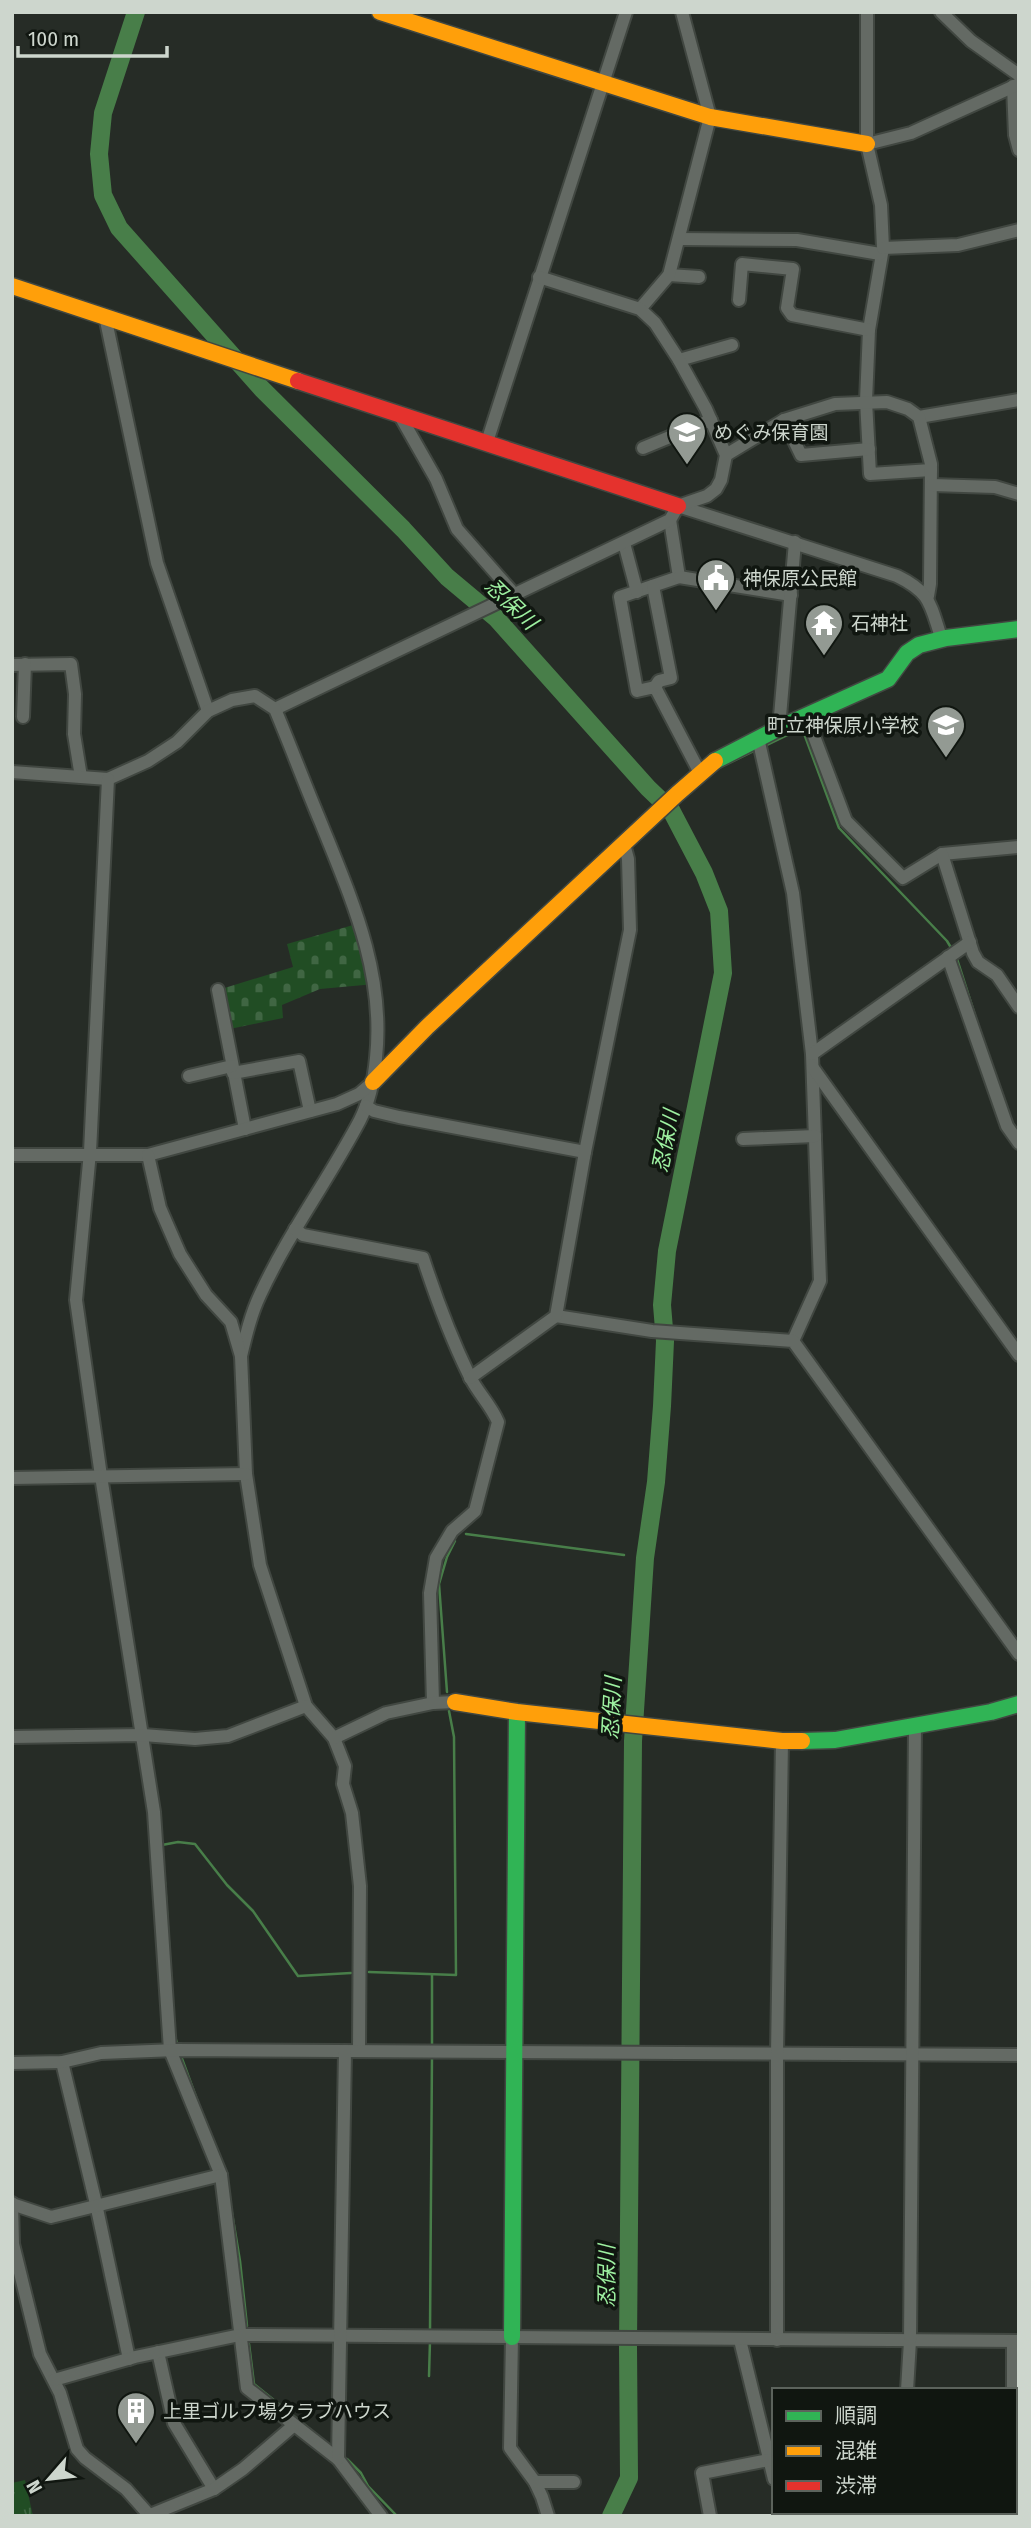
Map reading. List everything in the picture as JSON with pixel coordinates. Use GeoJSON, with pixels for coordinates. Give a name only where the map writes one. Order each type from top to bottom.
{"type":"FeatureCollection","features":[{"type":"Feature","properties":{"kind":"street"},"geometry":{"type":"LineString","coordinates":[[380,12],[710,117],[867,144],[911,133],[1017,82]]}},
{"type":"Feature","properties":{"kind":"street"},"geometry":{"type":"LineString","coordinates":[[487,442],[626,12]]}},
{"type":"Feature","properties":{"kind":"street"},"geometry":{"type":"LineString","coordinates":[[640,309],[669,275],[710,117],[682,12]]}},
{"type":"Feature","properties":{"kind":"street"},"geometry":{"type":"LineString","coordinates":[[867,12],[867,144],[881,205],[882,251],[869,330],[866,401],[870,474],[931,470]]}},
{"type":"Feature","properties":{"kind":"street"},"geometry":{"type":"LineString","coordinates":[[941,12],[1017,82]]}},
{"type":"Feature","properties":{"kind":"street"},"geometry":{"type":"LineString","coordinates":[[1017,82],[1015,135],[1019,150]]}},
{"type":"Feature","properties":{"kind":"street"},"geometry":{"type":"LineString","coordinates":[[679,239],[797,240],[882,251],[958,245],[1019,230]]}},
{"type":"Feature","properties":{"kind":"street"},"geometry":{"type":"LineString","coordinates":[[739,300],[742,264],[793,269],[787,308],[792,316],[869,330]]}},
{"type":"Feature","properties":{"kind":"street"},"geometry":{"type":"LineString","coordinates":[[669,275],[699,277]]}},
{"type":"Feature","properties":{"kind":"street"},"geometry":{"type":"LineString","coordinates":[[275,709],[624,543],[716,489],[721,480],[726,455],[679,360],[655,323],[640,309],[539,277]]}},
{"type":"Feature","properties":{"kind":"street"},"geometry":{"type":"LineString","coordinates":[[12,286],[487,442],[674,513],[795,542],[897,576],[915,584],[928,596]]}},
{"type":"Feature","properties":{"kind":"street"},"geometry":{"type":"LineString","coordinates":[[105,316],[157,562],[208,712]]}},
{"type":"Feature","properties":{"kind":"street"},"geometry":{"type":"LineString","coordinates":[[679,360],[732,345]]}},
{"type":"Feature","properties":{"kind":"street"},"geometry":{"type":"LineString","coordinates":[[919,416],[1019,400]]}},
{"type":"Feature","properties":{"kind":"street"},"geometry":{"type":"LineString","coordinates":[[726,455],[785,419],[835,404],[887,402],[919,416],[929,449],[932,485],[928,596],[942,640]]}},
{"type":"Feature","properties":{"kind":"street"},"geometry":{"type":"LineString","coordinates":[[399,414],[436,480],[457,529],[515,596]]}},
{"type":"Feature","properties":{"kind":"street"},"geometry":{"type":"LineString","coordinates":[[785,419],[801,456],[869,449]]}},
{"type":"Feature","properties":{"kind":"street"},"geometry":{"type":"LineString","coordinates":[[643,448],[711,420]]}},
{"type":"Feature","properties":{"kind":"street"},"geometry":{"type":"LineString","coordinates":[[932,485],[995,487],[1019,494]]}},
{"type":"Feature","properties":{"kind":"street"},"geometry":{"type":"LineString","coordinates":[[674,513],[679,578]]}},
{"type":"Feature","properties":{"kind":"street"},"geometry":{"type":"LineString","coordinates":[[779,728],[795,542]]}},
{"type":"Feature","properties":{"kind":"street"},"geometry":{"type":"LineString","coordinates":[[624,543],[637,592]]}},
{"type":"Feature","properties":{"kind":"street"},"geometry":{"type":"LineString","coordinates":[[653,586],[671,678],[659,681],[655,687],[637,691],[620,597],[637,592],[653,586],[679,578],[790,595]]}},
{"type":"Feature","properties":{"kind":"street"},"geometry":{"type":"LineString","coordinates":[[12,1155],[148,1155],[353,1097],[373,1082],[427,1027],[718,759],[806,715],[888,680],[913,648],[942,640],[1019,629]]}},
{"type":"Feature","properties":{"kind":"street"},"geometry":{"type":"LineString","coordinates":[[23,717],[18,664],[71,664],[75,694],[74,734],[81,777]]}},
{"type":"Feature","properties":{"kind":"street"},"geometry":{"type":"LineString","coordinates":[[655,687],[700,773]]}},
{"type":"Feature","properties":{"kind":"street"},"geometry":{"type":"LineString","coordinates":[[12,772],[108,779],[148,761],[177,742],[208,712],[232,700],[255,696],[275,709],[344,878],[366,941],[378,1004],[379,1034],[373,1082],[366,1106],[259,1296],[241,1356]]}},
{"type":"Feature","properties":{"kind":"street"},"geometry":{"type":"LineString","coordinates":[[806,715],[846,821],[903,878],[942,854],[1019,847]]}},
{"type":"Feature","properties":{"kind":"street"},"geometry":{"type":"LineString","coordinates":[[758,738],[793,893],[813,1068],[820,1281],[793,1341]]}},
{"type":"Feature","properties":{"kind":"street"},"geometry":{"type":"LineString","coordinates":[[108,779],[89,1156],[76,1300],[154,1812],[170,2050],[221,2175],[247,2388],[338,2459],[379,2515]]}},
{"type":"Feature","properties":{"kind":"street"},"geometry":{"type":"LineString","coordinates":[[555,1317],[630,930],[628,859],[624,844]]}},
{"type":"Feature","properties":{"kind":"street"},"geometry":{"type":"LineString","coordinates":[[942,854],[978,962],[997,975],[1019,1007]]}},
{"type":"Feature","properties":{"kind":"street"},"geometry":{"type":"LineString","coordinates":[[812,1054],[970,942]]}},
{"type":"Feature","properties":{"kind":"street"},"geometry":{"type":"LineString","coordinates":[[948,957],[1007,1126],[1019,1143]]}},
{"type":"Feature","properties":{"kind":"street"},"geometry":{"type":"LineString","coordinates":[[218,990],[245,1129]]}},
{"type":"Feature","properties":{"kind":"street"},"geometry":{"type":"LineString","coordinates":[[189,1076],[299,1061],[310,1111]]}},
{"type":"Feature","properties":{"kind":"street"},"geometry":{"type":"LineString","coordinates":[[813,1068],[1019,1356]]}},
{"type":"Feature","properties":{"kind":"street"},"geometry":{"type":"LineString","coordinates":[[366,1106],[374,1111],[398,1117],[585,1152]]}},
{"type":"Feature","properties":{"kind":"street"},"geometry":{"type":"LineString","coordinates":[[743,1139],[815,1136]]}},
{"type":"Feature","properties":{"kind":"street"},"geometry":{"type":"LineString","coordinates":[[148,1155],[160,1208],[180,1254],[206,1295],[231,1322],[241,1356],[246,1474],[260,1564],[306,1706],[334,1738],[345,1766],[343,1784],[352,1813],[360,1886],[359,2051]]}},
{"type":"Feature","properties":{"kind":"street"},"geometry":{"type":"LineString","coordinates":[[295,1229],[303,1235],[423,1258],[436,1297],[470,1378],[492,1408],[498,1422],[475,1511],[452,1531],[436,1558],[430,1593],[433,1703]]}},
{"type":"Feature","properties":{"kind":"street"},"geometry":{"type":"LineString","coordinates":[[470,1378],[555,1317],[652,1331],[793,1341]]}},
{"type":"Feature","properties":{"kind":"street"},"geometry":{"type":"LineString","coordinates":[[793,1341],[1019,1654]]}},
{"type":"Feature","properties":{"kind":"street"},"geometry":{"type":"LineString","coordinates":[[12,1478],[246,1474]]}},
{"type":"Feature","properties":{"kind":"street"},"geometry":{"type":"LineString","coordinates":[[334,1738],[386,1713],[433,1703],[455,1702],[517,1712],[782,1741],[835,1740],[991,1712],[1019,1704]]}},
{"type":"Feature","properties":{"kind":"street"},"geometry":{"type":"LineString","coordinates":[[12,1737],[143,1735],[195,1739],[228,1736],[306,1706]]}},
{"type":"Feature","properties":{"kind":"street"},"geometry":{"type":"LineString","coordinates":[[517,1712],[510,2448],[535,2483],[548,2516]]}},
{"type":"Feature","properties":{"kind":"street"},"geometry":{"type":"LineString","coordinates":[[907,2388],[910,2341],[915,1726]]}},
{"type":"Feature","properties":{"kind":"street"},"geometry":{"type":"LineString","coordinates":[[777,2340],[777,2054],[782,1741]]}},
{"type":"Feature","properties":{"kind":"street"},"geometry":{"type":"LineString","coordinates":[[12,2063],[62,2062],[101,2053],[170,2050],[1019,2055]]}},
{"type":"Feature","properties":{"kind":"street"},"geometry":{"type":"LineString","coordinates":[[338,2459],[345,2050]]}},
{"type":"Feature","properties":{"kind":"street"},"geometry":{"type":"LineString","coordinates":[[62,2062],[129,2358]]}},
{"type":"Feature","properties":{"kind":"street"},"geometry":{"type":"LineString","coordinates":[[221,2175],[51,2217],[12,2203],[13,2244],[40,2354],[54,2380],[77,2449],[126,2489],[150,2516],[214,2489],[243,2469],[293,2426]]}},
{"type":"Feature","properties":{"kind":"street"},"geometry":{"type":"LineString","coordinates":[[54,2380],[129,2358],[240,2335],[637,2337],[1016,2341],[1013,2388]]}},
{"type":"Feature","properties":{"kind":"street"},"geometry":{"type":"LineString","coordinates":[[740,2340],[772,2471]]}},
{"type":"Feature","properties":{"kind":"street"},"geometry":{"type":"LineString","coordinates":[[158,2352],[174,2423],[214,2489]]}},
{"type":"Feature","properties":{"kind":"street"},"geometry":{"type":"LineString","coordinates":[[710,2516],[702,2473],[769,2460]]}},
{"type":"Feature","properties":{"kind":"street"},"geometry":{"type":"LineString","coordinates":[[535,2483],[574,2482]]}},
{"type":"Feature","properties":{"kind":"green space"},"geometry":{"type":"Polygon","coordinates":[[[360,923],[375,984],[320,989],[282,1005],[283,1018],[225,1030],[218,990],[293,967],[287,944],[360,923]]]}},
{"type":"Feature","properties":{"kind":"green space"},"geometry":{"type":"Polygon","coordinates":[[[25,2480],[33,2516],[12,2516],[12,2483],[25,2480]]]}},
{"type":"Feature","properties":{"kind":"waterway","name":"忍保川"},"geometry":{"type":"LineString","coordinates":[[136,12],[103,113],[99,154],[103,195],[119,228],[262,389],[403,529],[447,577],[496,618],[648,788],[671,810],[704,873],[719,911],[723,973],[667,1251],[662,1305],[665,1341],[662,1406],[656,1482],[645,1558],[633,1741],[629,2478],[611,2516]]}},
{"type":"Feature","properties":{"kind":"waterway"},"geometry":{"type":"LineString","coordinates":[[765,746],[802,728],[839,828],[947,941],[953,951]]}},
{"type":"Feature","properties":{"kind":"waterway"},"geometry":{"type":"LineString","coordinates":[[721,767],[756,750]]}},
{"type":"Feature","properties":{"kind":"waterway"},"geometry":{"type":"LineString","coordinates":[[956,956],[983,1040]]}},
{"type":"Feature","properties":{"kind":"waterway"},"geometry":{"type":"LineString","coordinates":[[466,1534],[624,1555]]}},
{"type":"Feature","properties":{"kind":"waterway"},"geometry":{"type":"LineString","coordinates":[[447,1692],[439,1584],[455,1541]]}},
{"type":"Feature","properties":{"kind":"waterway","name":"忍保川"},"geometry":{"type":"LineString","coordinates":[[640,1557],[645,1558]]}},
{"type":"Feature","properties":{"kind":"waterway"},"geometry":{"type":"LineString","coordinates":[[369,1972],[456,1975],[454,1737],[449,1711]]}},
{"type":"Feature","properties":{"kind":"waterway"},"geometry":{"type":"LineString","coordinates":[[162,1847],[178,1842],[195,1844],[227,1885],[253,1911],[298,1976],[351,1973]]}},
{"type":"Feature","properties":{"kind":"waterway"},"geometry":{"type":"LineString","coordinates":[[165,1882],[175,2037],[178,2046]]}},
{"type":"Feature","properties":{"kind":"waterway"},"geometry":{"type":"LineString","coordinates":[[432,1975],[432,2047]]}},
{"type":"Feature","properties":{"kind":"waterway"},"geometry":{"type":"LineString","coordinates":[[430,2331],[432,2054]]}},
{"type":"Feature","properties":{"kind":"waterway"},"geometry":{"type":"LineString","coordinates":[[181,2056],[199,2105]]}},
{"type":"Feature","properties":{"kind":"waterway"},"geometry":{"type":"LineString","coordinates":[[230,2201],[247,2326]]}},
{"type":"Feature","properties":{"kind":"waterway"},"geometry":{"type":"LineString","coordinates":[[429,2376],[430,2341]]}},
{"type":"Feature","properties":{"kind":"waterway"},"geometry":{"type":"LineString","coordinates":[[249,2344],[254,2384],[311,2430]]}},
{"type":"Feature","properties":{"kind":"waterway"},"geometry":{"type":"LineString","coordinates":[[347,2459],[397,2516]]}},
{"type":"Feature","properties":{"kind":"traffic: fast"},"geometry":{"type":"LineString","coordinates":[[715,761],[779,728],[888,679],[907,653],[919,645],[946,638],[1019,629]]}},
{"type":"Feature","properties":{"kind":"traffic: fast"},"geometry":{"type":"LineString","coordinates":[[802,1741],[835,1740],[991,1712],[1019,1704]]}},
{"type":"Feature","properties":{"kind":"traffic: fast"},"geometry":{"type":"LineString","coordinates":[[512,2337],[517,1712]]}},
{"type":"Feature","properties":{"kind":"traffic: slow"},"geometry":{"type":"LineString","coordinates":[[380,12],[710,117],[867,144]]}},
{"type":"Feature","properties":{"kind":"traffic: slow"},"geometry":{"type":"LineString","coordinates":[[12,286],[298,381]]}},
{"type":"Feature","properties":{"kind":"traffic: slow"},"geometry":{"type":"LineString","coordinates":[[373,1082],[427,1027],[715,761]]}},
{"type":"Feature","properties":{"kind":"traffic: slow"},"geometry":{"type":"LineString","coordinates":[[455,1702],[517,1712],[802,1741]]}},
{"type":"Feature","properties":{"kind":"traffic: jam"},"geometry":{"type":"LineString","coordinates":[[298,381],[678,506]]}},
{"type":"Feature","properties":{"kind":"place","name":"めぐみ保育園"},"geometry":{"type":"Point","coordinates":[687,466]}},
{"type":"Feature","properties":{"kind":"place","name":"神保原公民館"},"geometry":{"type":"Point","coordinates":[716,612]}},
{"type":"Feature","properties":{"kind":"place","name":"石神社"},"geometry":{"type":"Point","coordinates":[824,657]}},
{"type":"Feature","properties":{"kind":"place","name":"町立神保原小学校"},"geometry":{"type":"Point","coordinates":[946,759]}},
{"type":"Feature","properties":{"kind":"place","name":"上里ゴルフ場クラブハウス"},"geometry":{"type":"Point","coordinates":[136,2445]}}]}
